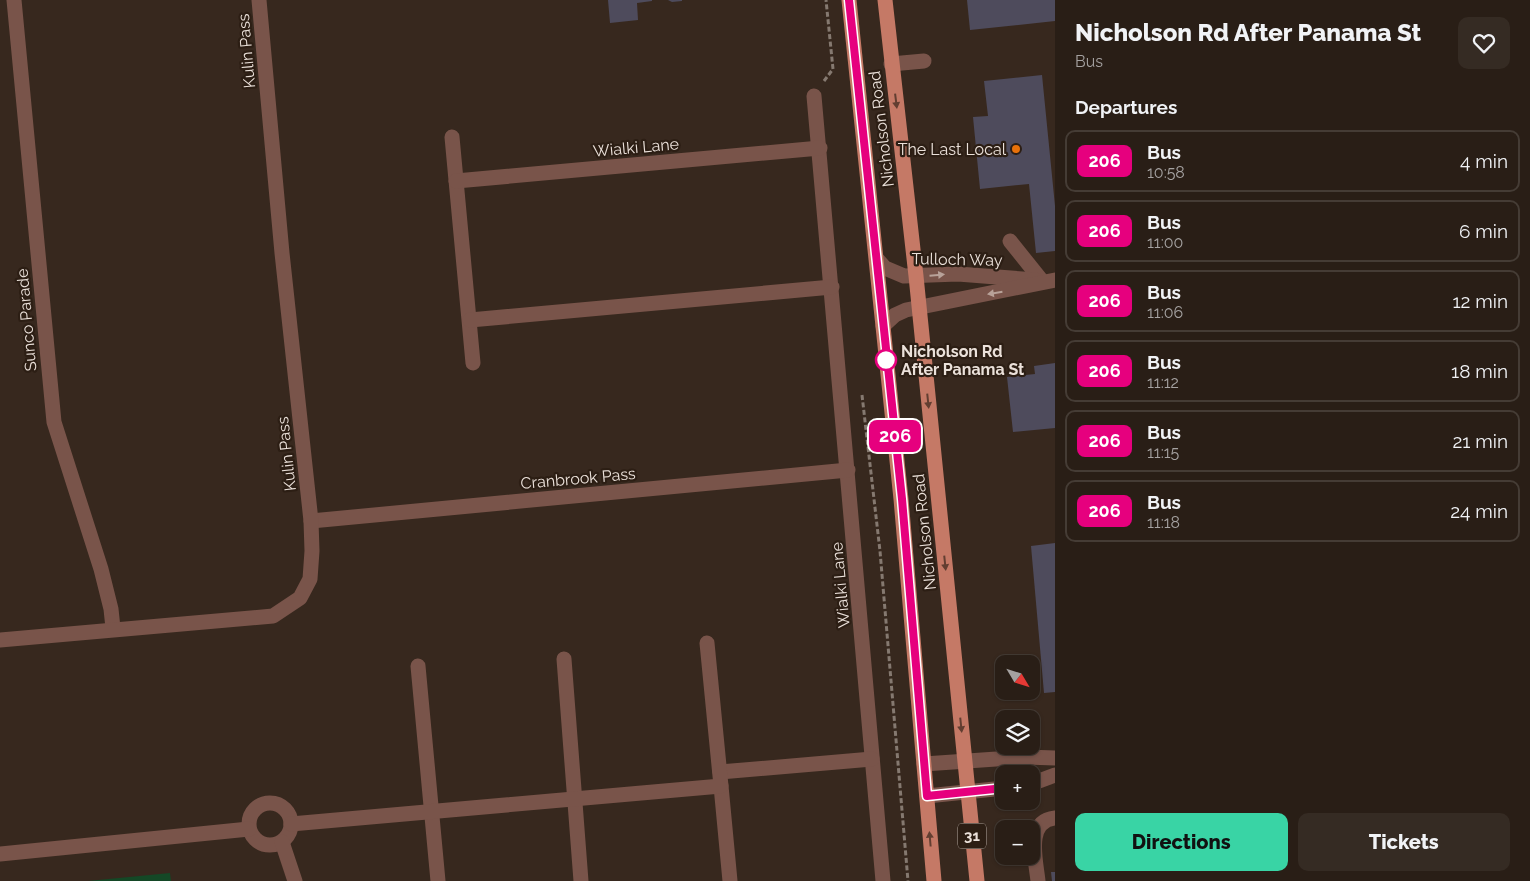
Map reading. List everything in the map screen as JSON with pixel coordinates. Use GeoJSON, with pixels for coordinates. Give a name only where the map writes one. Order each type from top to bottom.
{"type":"FeatureCollection","features":[{"type":"Feature","properties":{"kind":"main road","name":"Nicholson Road"},"geometry":{"type":"LineString","coordinates":[[849,0],[902,499],[934,881]]}},
{"type":"Feature","properties":{"kind":"main road","name":"Nicholson Road"},"geometry":{"type":"LineString","coordinates":[[886,0],[891,64],[916,276],[977,881]]}},
{"type":"Feature","properties":{"kind":"street","name":"Sunco Parade"},"geometry":{"type":"LineString","coordinates":[[14,0],[54,422],[103,576],[112,609],[113,628]]}},
{"type":"Feature","properties":{"kind":"street","name":"Kulin Pass"},"geometry":{"type":"LineString","coordinates":[[0,640],[113,628],[273,616],[300,598],[310,579],[311,521],[259,0]]}},
{"type":"Feature","properties":{"kind":"street"},"geometry":{"type":"LineString","coordinates":[[891,64],[924,61]]}},
{"type":"Feature","properties":{"kind":"street","name":"Wialki Lane"},"geometry":{"type":"LineString","coordinates":[[814,96],[883,881]]}},
{"type":"Feature","properties":{"kind":"street"},"geometry":{"type":"LineString","coordinates":[[452,137],[473,363]]}},
{"type":"Feature","properties":{"kind":"street","name":"Wialki Lane"},"geometry":{"type":"LineString","coordinates":[[456,181],[820,148]]}},
{"type":"Feature","properties":{"kind":"street"},"geometry":{"type":"LineString","coordinates":[[1010,241],[1048,281]]}},
{"type":"Feature","properties":{"kind":"street","name":"Tulloch Way"},"geometry":{"type":"LineString","coordinates":[[876,259],[885,268],[894,272],[916,276],[958,274],[1048,281]]}},
{"type":"Feature","properties":{"kind":"street","name":"Tulloch Way"},"geometry":{"type":"LineString","coordinates":[[883,326],[895,315],[919,307],[1007,291],[1048,281]]}},
{"type":"Feature","properties":{"kind":"street"},"geometry":{"type":"LineString","coordinates":[[470,320],[832,287]]}},
{"type":"Feature","properties":{"kind":"street","name":"Cranbrook Pass"},"geometry":{"type":"LineString","coordinates":[[311,521],[848,470]]}},
{"type":"Feature","properties":{"kind":"street"},"geometry":{"type":"LineString","coordinates":[[708,643],[730,881]]}},
{"type":"Feature","properties":{"kind":"street"},"geometry":{"type":"LineString","coordinates":[[564,659],[581,881]]}},
{"type":"Feature","properties":{"kind":"street"},"geometry":{"type":"LineString","coordinates":[[418,666],[438,881]]}},
{"type":"Feature","properties":{"kind":"street"},"geometry":{"type":"LineString","coordinates":[[924,764],[1026,757],[1055,758]]}},
{"type":"Feature","properties":{"kind":"street"},"geometry":{"type":"LineString","coordinates":[[291,824],[575,800],[720,778],[872,759]]}},
{"type":"Feature","properties":{"kind":"street"},"geometry":{"type":"LineString","coordinates":[[1040,781],[1055,775]]}},
{"type":"Feature","properties":{"kind":"street"},"geometry":{"type":"LineString","coordinates":[[927,796],[995,789]]}},
{"type":"Feature","properties":{"kind":"street"},"geometry":{"type":"LineString","coordinates":[[268,803],[278,804],[287,811],[291,824],[289,833],[282,842],[270,846],[259,843],[252,837],[248,829],[250,817],[258,807],[268,803]]}},
{"type":"Feature","properties":{"kind":"street"},"geometry":{"type":"LineString","coordinates":[[1038,881],[1034,839],[1036,828],[1043,822],[1055,818]]}},
{"type":"Feature","properties":{"kind":"street"},"geometry":{"type":"LineString","coordinates":[[0,854],[248,829]]}},
{"type":"Feature","properties":{"kind":"street"},"geometry":{"type":"LineString","coordinates":[[282,842],[295,881]]}},
{"type":"Feature","properties":{"kind":"path"},"geometry":{"type":"LineString","coordinates":[[814,96],[833,69],[826,0]]}},
{"type":"Feature","properties":{"kind":"path"},"geometry":{"type":"LineString","coordinates":[[862,394],[880,551],[908,881]]}},
{"type":"Feature","properties":{"kind":"green space"},"geometry":{"type":"Polygon","coordinates":[[[170,873],[171,881],[88,881],[170,873]]]}},
{"type":"Feature","properties":{"kind":"building"},"geometry":{"type":"Polygon","coordinates":[[[608,0],[652,1],[637,3],[638,20],[610,23],[608,0]]]}},
{"type":"Feature","properties":{"kind":"building"},"geometry":{"type":"Polygon","coordinates":[[[668,0],[682,0],[682,1],[672,2],[668,0]]]}},
{"type":"Feature","properties":{"kind":"building"},"geometry":{"type":"Polygon","coordinates":[[[967,0],[1055,0],[1055,21],[970,30],[967,0]]]}},
{"type":"Feature","properties":{"kind":"building"},"geometry":{"type":"Polygon","coordinates":[[[1042,75],[1055,206],[1055,251],[1036,253],[1029,184],[980,189],[973,117],[988,116],[984,81],[1042,75]]]}},
{"type":"Feature","properties":{"kind":"building"},"geometry":{"type":"Polygon","coordinates":[[[1055,363],[1055,428],[1013,432],[1007,377],[1035,374],[1034,366],[1055,363]]]}},
{"type":"Feature","properties":{"kind":"building"},"geometry":{"type":"Polygon","coordinates":[[[1055,543],[1055,692],[1044,693],[1031,546],[1055,543]]]}},
{"type":"Feature","properties":{"kind":"building"},"geometry":{"type":"Polygon","coordinates":[[[1051,872],[1055,872],[1055,881],[1052,881],[1051,872]]]}},
{"type":"Feature","properties":{"kind":"bus line","name":"206"},"geometry":{"type":"LineString","coordinates":[[849,0],[902,499],[927,796],[995,789]]}},
{"type":"Feature","properties":{"kind":"place","name":"The Last Local"},"geometry":{"type":"Point","coordinates":[1016,149]}},
{"type":"Feature","properties":{"kind":"place","name":"Nicholson Rd After Panama St"},"geometry":{"type":"Point","coordinates":[886,360]}}]}
